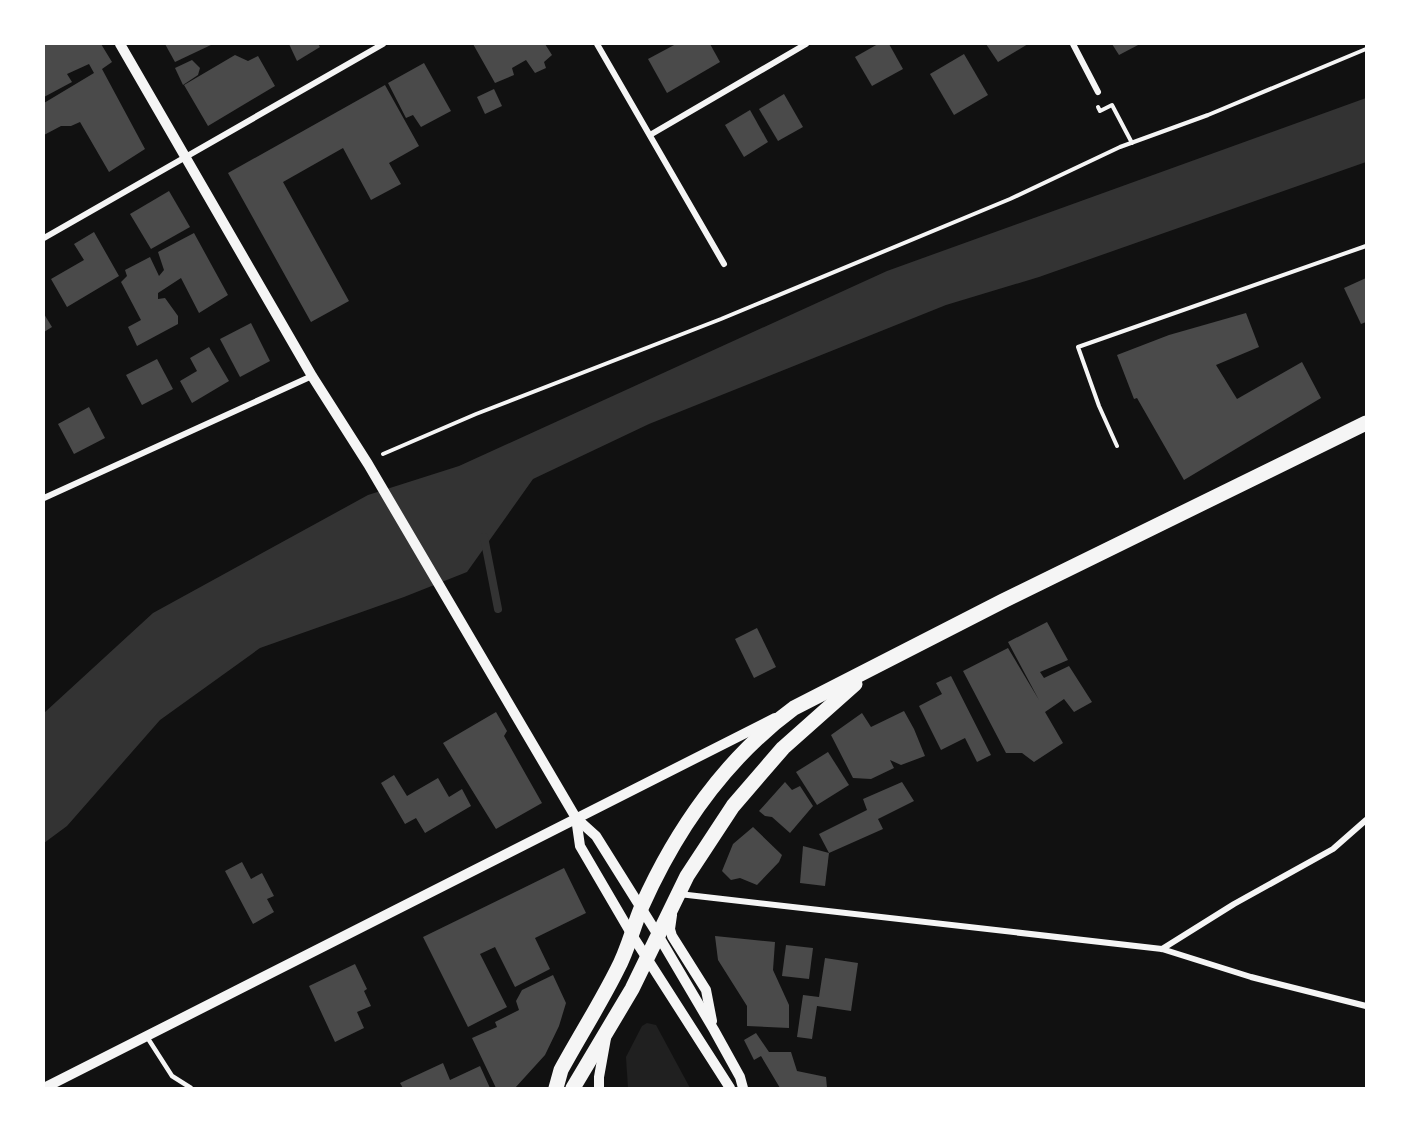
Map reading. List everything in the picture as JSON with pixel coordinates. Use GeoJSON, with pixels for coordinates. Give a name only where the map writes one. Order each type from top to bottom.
{"type":"FeatureCollection","features":[{"type":"Feature","properties":{"kind":"main road"},"geometry":{"type":"LineString","coordinates":[[556,1089],[561,1070],[618,969],[641,908],[665,861],[715,786],[756,739],[794,708],[1003,601],[1366,423]]}},
{"type":"Feature","properties":{"kind":"main road"},"geometry":{"type":"LineString","coordinates":[[573,1089],[608,1032],[648,958],[678,894],[733,806],[762,771],[801,731],[873,669]]}},
{"type":"Feature","properties":{"kind":"street"},"geometry":{"type":"LineString","coordinates":[[120,44],[312,376],[372,461],[473,643],[576,818],[596,836],[658,934],[740,1077],[743,1089]]}},
{"type":"Feature","properties":{"kind":"street"},"geometry":{"type":"LineString","coordinates":[[44,238],[383,44]]}},
{"type":"Feature","properties":{"kind":"street"},"geometry":{"type":"LineString","coordinates":[[597,44],[724,264]]}},
{"type":"Feature","properties":{"kind":"street"},"geometry":{"type":"LineString","coordinates":[[650,135],[806,44]]}},
{"type":"Feature","properties":{"kind":"street"},"geometry":{"type":"LineString","coordinates":[[1073,44],[1098,92]]}},
{"type":"Feature","properties":{"kind":"street"},"geometry":{"type":"LineString","coordinates":[[44,498],[312,376]]}},
{"type":"Feature","properties":{"kind":"street"},"geometry":{"type":"LineString","coordinates":[[44,1088],[794,708]]}},
{"type":"Feature","properties":{"kind":"street"},"geometry":{"type":"LineString","coordinates":[[576,818],[580,846],[632,935],[730,1089]]}},
{"type":"Feature","properties":{"kind":"street"},"geometry":{"type":"LineString","coordinates":[[1162,949],[1234,904],[1333,849],[1366,820]]}},
{"type":"Feature","properties":{"kind":"street"},"geometry":{"type":"LineString","coordinates":[[714,1030],[706,990],[670,929],[678,894],[1162,949],[1251,977],[1366,1006]]}},
{"type":"Feature","properties":{"kind":"street"},"geometry":{"type":"LineString","coordinates":[[599,1089],[599,1077],[608,1032]]}},
{"type":"Feature","properties":{"kind":"lane"},"geometry":{"type":"LineString","coordinates":[[147,1037],[171,1076],[191,1089]]}},
{"type":"Feature","properties":{"kind":"path"},"geometry":{"type":"LineString","coordinates":[[372,461],[476,414],[721,319],[1010,199],[1132,143],[1208,115],[1366,49]]}},
{"type":"Feature","properties":{"kind":"path"},"geometry":{"type":"LineString","coordinates":[[1118,115],[1132,143]]}},
{"type":"Feature","properties":{"kind":"path"},"geometry":{"type":"LineString","coordinates":[[1117,446],[1099,406],[1078,347],[1366,246]]}},
{"type":"Feature","properties":{"kind":"shaded area"},"geometry":{"type":"Polygon","coordinates":[[[1366,98],[1366,162],[1039,277],[946,305],[649,424],[533,479],[467,572],[260,648],[160,720],[67,826],[44,843],[44,713],[153,613],[368,495],[459,466],[887,271],[1366,98]]]}},
{"type":"Feature","properties":{"kind":"shaded area"},"geometry":{"type":"Polygon","coordinates":[[[647,1023],[656,1025],[690,1088],[628,1088],[626,1057],[642,1026],[647,1023]]]}},
{"type":"Feature","properties":{"kind":"building"},"geometry":{"type":"Polygon","coordinates":[[[44,44],[101,44],[112,62],[102,69],[145,149],[109,172],[80,122],[71,126],[61,126],[44,135],[44,103],[94,73],[89,64],[67,74],[72,82],[44,97],[44,44]]]}},
{"type":"Feature","properties":{"kind":"building"},"geometry":{"type":"Polygon","coordinates":[[[165,44],[213,44],[175,62],[165,44]]]}},
{"type":"Feature","properties":{"kind":"building"},"geometry":{"type":"Polygon","coordinates":[[[289,44],[318,44],[320,47],[297,61],[289,44]]]}},
{"type":"Feature","properties":{"kind":"building"},"geometry":{"type":"Polygon","coordinates":[[[473,44],[545,44],[552,55],[544,62],[546,68],[535,73],[526,60],[512,68],[514,75],[495,83],[473,44]]]}},
{"type":"Feature","properties":{"kind":"building"},"geometry":{"type":"Polygon","coordinates":[[[676,44],[710,44],[720,62],[667,93],[648,59],[676,44]]]}},
{"type":"Feature","properties":{"kind":"building"},"geometry":{"type":"Polygon","coordinates":[[[878,44],[889,44],[903,69],[872,86],[855,57],[878,44]]]}},
{"type":"Feature","properties":{"kind":"building"},"geometry":{"type":"Polygon","coordinates":[[[986,44],[1028,44],[998,62],[986,44]]]}},
{"type":"Feature","properties":{"kind":"building"},"geometry":{"type":"Polygon","coordinates":[[[1112,44],[1140,44],[1119,55],[1112,44]]]}},
{"type":"Feature","properties":{"kind":"building"},"geometry":{"type":"Polygon","coordinates":[[[964,54],[988,95],[954,115],[930,74],[964,54]]]}},
{"type":"Feature","properties":{"kind":"building"},"geometry":{"type":"Polygon","coordinates":[[[235,55],[248,61],[258,56],[275,86],[208,126],[184,85],[235,55]]]}},
{"type":"Feature","properties":{"kind":"building"},"geometry":{"type":"Polygon","coordinates":[[[192,60],[200,68],[198,75],[183,85],[175,68],[192,60]]]}},
{"type":"Feature","properties":{"kind":"building"},"geometry":{"type":"Polygon","coordinates":[[[424,63],[451,111],[421,127],[413,115],[406,118],[388,83],[424,63]]]}},
{"type":"Feature","properties":{"kind":"building"},"geometry":{"type":"Polygon","coordinates":[[[385,85],[419,146],[389,163],[401,184],[371,200],[343,148],[283,182],[349,301],[311,322],[228,173],[385,85]]]}},
{"type":"Feature","properties":{"kind":"building"},"geometry":{"type":"Polygon","coordinates":[[[494,89],[502,106],[485,114],[477,97],[494,89]]]}},
{"type":"Feature","properties":{"kind":"building"},"geometry":{"type":"Polygon","coordinates":[[[784,94],[803,127],[778,141],[759,109],[784,94]]]}},
{"type":"Feature","properties":{"kind":"building"},"geometry":{"type":"Polygon","coordinates":[[[750,110],[768,142],[744,157],[725,125],[750,110]]]}},
{"type":"Feature","properties":{"kind":"building"},"geometry":{"type":"Polygon","coordinates":[[[169,191],[190,227],[151,249],[130,214],[169,191]]]}},
{"type":"Feature","properties":{"kind":"building"},"geometry":{"type":"Polygon","coordinates":[[[94,232],[119,276],[67,307],[51,279],[84,260],[74,244],[94,232]]]}},
{"type":"Feature","properties":{"kind":"building"},"geometry":{"type":"Polygon","coordinates":[[[194,233],[228,295],[199,313],[181,278],[158,293],[158,299],[165,298],[178,316],[178,324],[137,346],[128,327],[141,320],[121,282],[127,276],[125,270],[150,257],[159,276],[164,270],[158,252],[194,233]]]}},
{"type":"Feature","properties":{"kind":"building"},"geometry":{"type":"Polygon","coordinates":[[[1366,278],[1366,322],[1361,324],[1344,288],[1366,278]]]}},
{"type":"Feature","properties":{"kind":"building"},"geometry":{"type":"Polygon","coordinates":[[[1246,313],[1259,347],[1216,365],[1237,399],[1302,362],[1321,398],[1184,480],[1137,398],[1134,399],[1117,355],[1169,335],[1246,313]]]}},
{"type":"Feature","properties":{"kind":"building"},"geometry":{"type":"Polygon","coordinates":[[[44,314],[52,327],[44,332],[44,314]]]}},
{"type":"Feature","properties":{"kind":"building"},"geometry":{"type":"Polygon","coordinates":[[[251,323],[270,361],[240,377],[220,339],[251,323]]]}},
{"type":"Feature","properties":{"kind":"building"},"geometry":{"type":"Polygon","coordinates":[[[209,347],[229,381],[192,403],[180,381],[197,371],[190,358],[209,347]]]}},
{"type":"Feature","properties":{"kind":"building"},"geometry":{"type":"Polygon","coordinates":[[[157,359],[173,389],[142,405],[126,375],[157,359]]]}},
{"type":"Feature","properties":{"kind":"building"},"geometry":{"type":"Polygon","coordinates":[[[89,407],[105,438],[74,454],[58,424],[89,407]]]}},
{"type":"Feature","properties":{"kind":"building"},"geometry":{"type":"Polygon","coordinates":[[[1047,622],[1068,660],[1040,672],[1044,678],[1069,666],[1092,702],[1074,712],[1064,699],[1045,712],[1063,743],[1034,762],[1022,753],[1006,753],[963,671],[1008,648],[1039,700],[1008,642],[1047,622]]]}},
{"type":"Feature","properties":{"kind":"building"},"geometry":{"type":"Polygon","coordinates":[[[757,628],[776,667],[754,678],[735,639],[757,628]]]}},
{"type":"Feature","properties":{"kind":"building"},"geometry":{"type":"Polygon","coordinates":[[[951,676],[991,755],[977,762],[965,738],[941,750],[919,706],[942,694],[936,683],[951,676]]]}},
{"type":"Feature","properties":{"kind":"building"},"geometry":{"type":"Polygon","coordinates":[[[904,711],[925,756],[901,765],[890,760],[894,768],[871,779],[853,778],[831,735],[862,713],[871,727],[904,711]]]}},
{"type":"Feature","properties":{"kind":"building"},"geometry":{"type":"Polygon","coordinates":[[[496,712],[507,731],[504,736],[542,803],[496,829],[443,743],[496,712]]]}},
{"type":"Feature","properties":{"kind":"building"},"geometry":{"type":"Polygon","coordinates":[[[828,752],[849,785],[817,805],[796,772],[828,752]]]}},
{"type":"Feature","properties":{"kind":"building"},"geometry":{"type":"Polygon","coordinates":[[[394,775],[407,796],[438,778],[449,797],[462,789],[471,806],[425,833],[416,818],[405,824],[381,783],[394,775]]]}},
{"type":"Feature","properties":{"kind":"building"},"geometry":{"type":"Polygon","coordinates":[[[785,782],[792,790],[800,786],[813,806],[790,833],[772,817],[765,816],[759,811],[785,782]]]}},
{"type":"Feature","properties":{"kind":"building"},"geometry":{"type":"Polygon","coordinates":[[[902,782],[914,801],[878,819],[883,829],[829,853],[819,834],[867,810],[863,799],[902,782]]]}},
{"type":"Feature","properties":{"kind":"building"},"geometry":{"type":"Polygon","coordinates":[[[753,827],[782,855],[779,862],[757,885],[740,878],[731,880],[722,871],[733,844],[753,827]]]}},
{"type":"Feature","properties":{"kind":"building"},"geometry":{"type":"Polygon","coordinates":[[[803,846],[829,853],[825,886],[800,883],[803,846]]]}},
{"type":"Feature","properties":{"kind":"building"},"geometry":{"type":"Polygon","coordinates":[[[242,862],[251,879],[262,873],[274,896],[267,899],[274,912],[253,924],[225,871],[242,862]]]}},
{"type":"Feature","properties":{"kind":"building"},"geometry":{"type":"Polygon","coordinates":[[[564,868],[586,913],[535,938],[550,969],[515,987],[495,947],[480,954],[507,1007],[468,1027],[423,937],[564,868]]]}},
{"type":"Feature","properties":{"kind":"building"},"geometry":{"type":"Polygon","coordinates":[[[715,936],[775,942],[773,970],[789,1005],[789,1028],[747,1026],[747,1006],[718,960],[715,936]]]}},
{"type":"Feature","properties":{"kind":"building"},"geometry":{"type":"Polygon","coordinates":[[[786,945],[813,948],[809,979],[782,976],[786,945]]]}},
{"type":"Feature","properties":{"kind":"building"},"geometry":{"type":"Polygon","coordinates":[[[825,958],[858,963],[851,1011],[817,1006],[812,1039],[797,1037],[803,995],[819,997],[825,958]]]}},
{"type":"Feature","properties":{"kind":"building"},"geometry":{"type":"Polygon","coordinates":[[[355,964],[367,989],[364,991],[371,1006],[357,1012],[364,1028],[335,1042],[309,986],[355,964]]]}},
{"type":"Feature","properties":{"kind":"building"},"geometry":{"type":"Polygon","coordinates":[[[553,975],[566,1003],[559,1026],[545,1055],[515,1088],[496,1088],[472,1038],[497,1027],[495,1022],[519,1010],[516,1001],[522,990],[553,975]]]}},
{"type":"Feature","properties":{"kind":"building"},"geometry":{"type":"Polygon","coordinates":[[[756,1033],[769,1052],[791,1052],[797,1071],[826,1077],[827,1088],[780,1088],[761,1056],[754,1060],[744,1040],[756,1033]]]}},
{"type":"Feature","properties":{"kind":"building"},"geometry":{"type":"Polygon","coordinates":[[[443,1063],[450,1080],[480,1066],[490,1088],[403,1088],[400,1083],[443,1063]]]}},
{"type":"Feature","properties":{"kind":"waterway"},"geometry":{"type":"LineString","coordinates":[[484,537],[498,609]]}}]}
